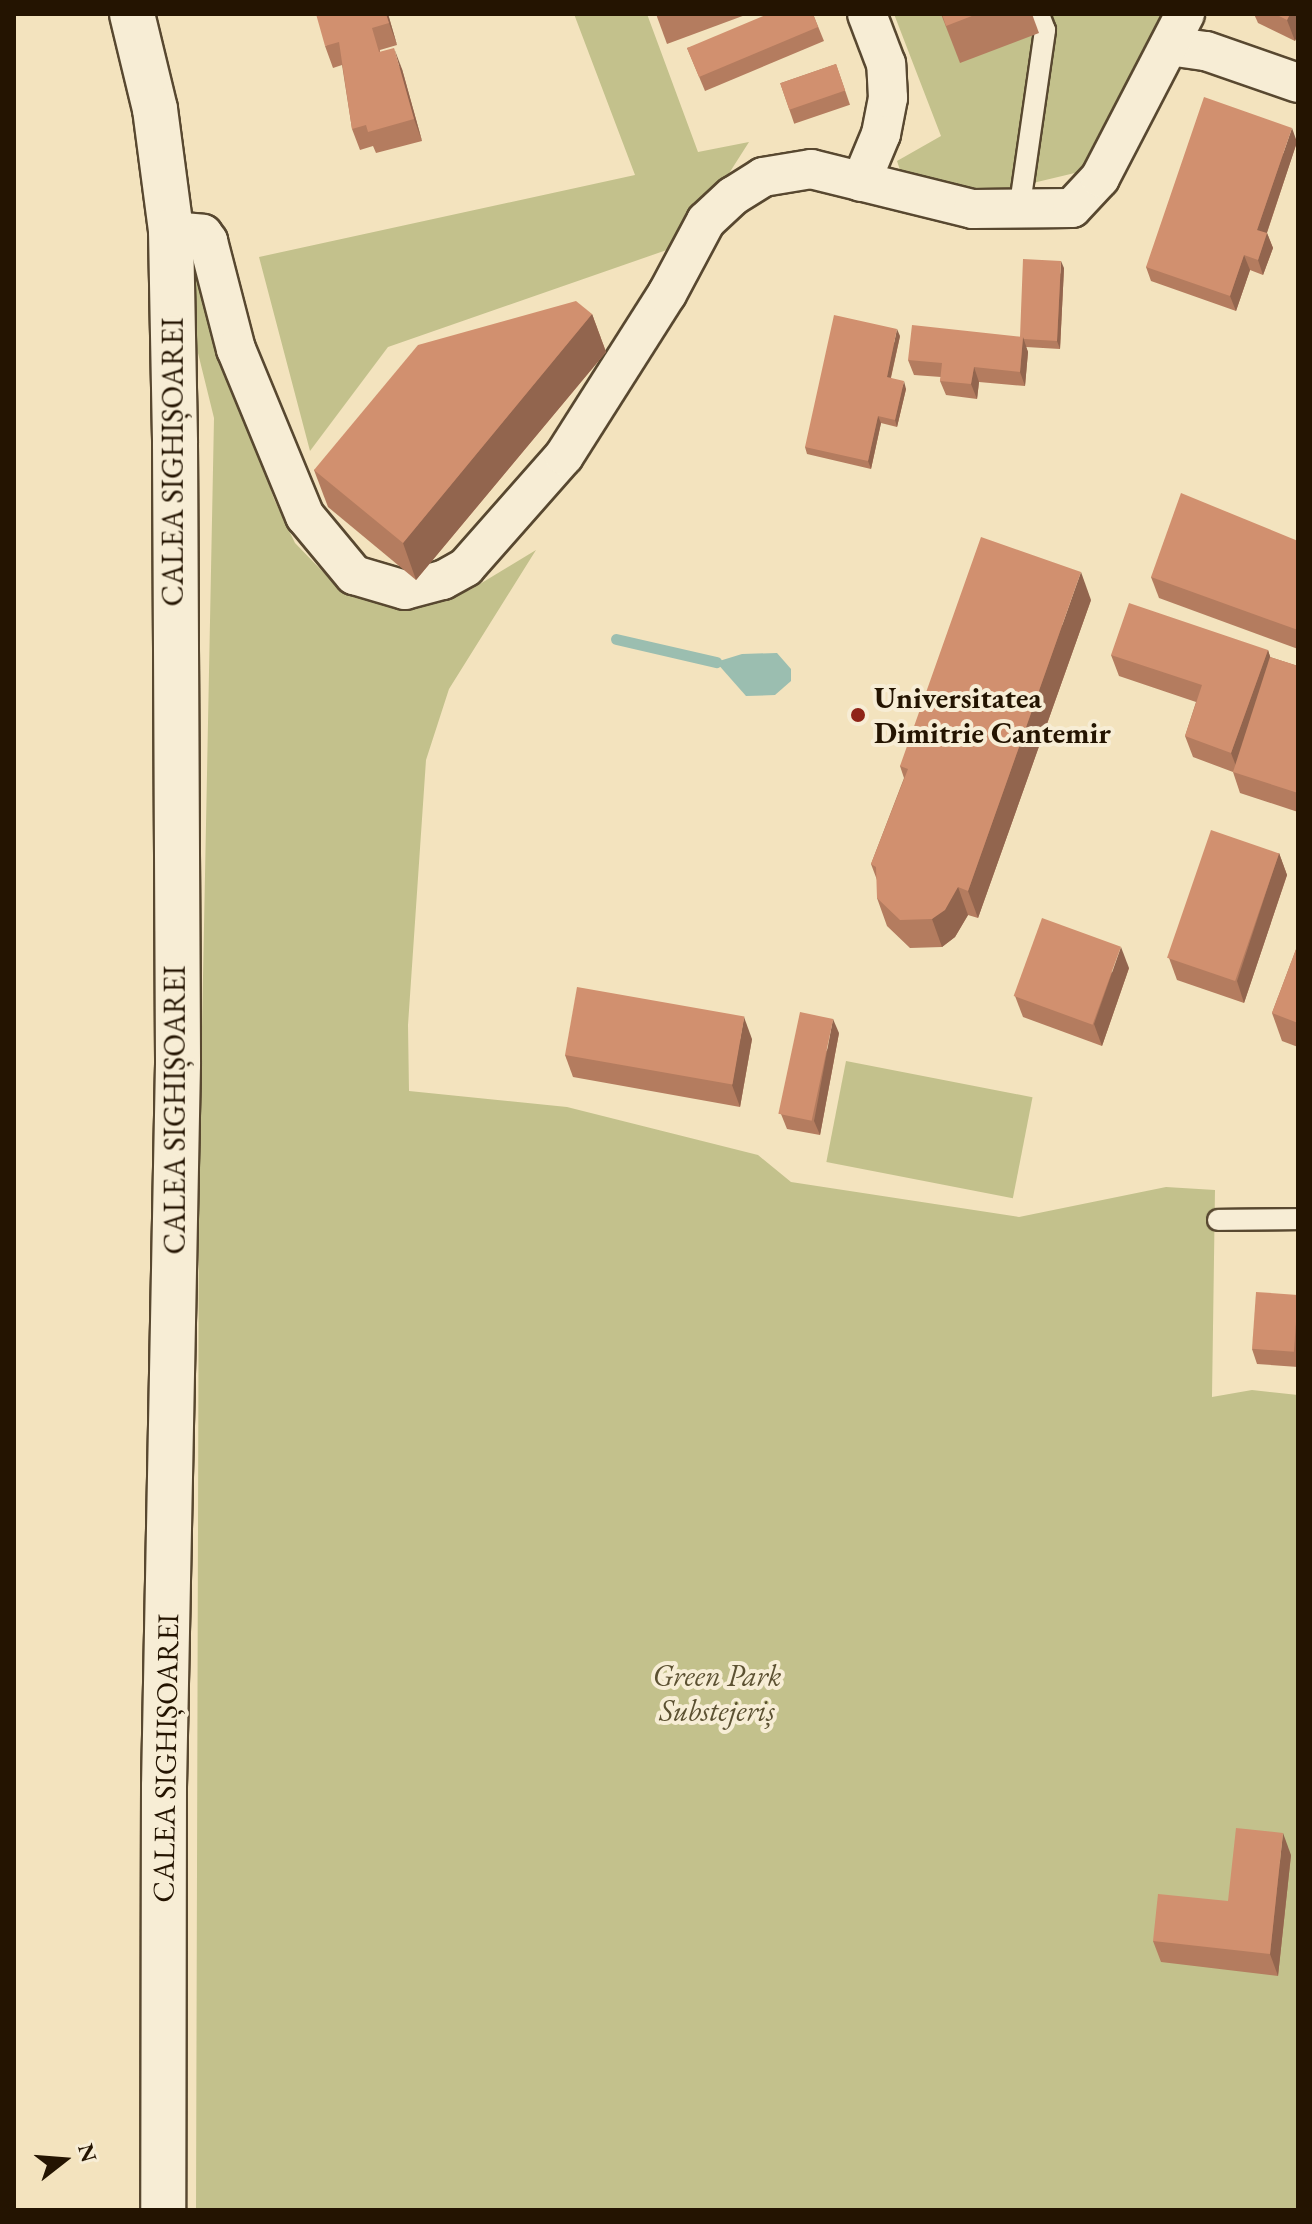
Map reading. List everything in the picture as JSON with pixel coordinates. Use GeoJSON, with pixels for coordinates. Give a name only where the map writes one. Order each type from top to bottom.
{"type":"FeatureCollection","features":[{"type":"Feature","properties":{"kind":"main road","name":"CALEA SIGHIȘOAREI"},"geometry":{"type":"LineString","coordinates":[[132,14],[155,109],[171,231],[178,1064],[164,1787],[163,2210]]}},
{"type":"Feature","properties":{"kind":"street"},"geometry":{"type":"LineString","coordinates":[[861,182],[881,134],[888,98],[886,64],[867,14]]}},
{"type":"Feature","properties":{"kind":"street"},"geometry":{"type":"LineString","coordinates":[[171,231],[203,234],[208,241],[236,349],[305,516],[354,575],[405,590],[443,580],[466,567],[564,456],[667,294],[706,221],[733,196],[763,177],[811,169],[973,209],[1019,211],[1072,208],[1100,178],[1177,30],[1206,51],[1298,83]]}},
{"type":"Feature","properties":{"kind":"lane"},"geometry":{"type":"LineString","coordinates":[[1019,211],[1045,30],[1039,14]]}},
{"type":"Feature","properties":{"kind":"lane"},"geometry":{"type":"LineString","coordinates":[[1218,1220],[1298,1219]]}},
{"type":"Feature","properties":{"kind":"green space"},"geometry":{"type":"Polygon","coordinates":[[[574,14],[647,14],[698,152],[749,142],[684,244],[388,347],[310,451],[259,257],[635,175],[574,14]]]}},
{"type":"Feature","properties":{"kind":"green space"},"geometry":{"type":"Polygon","coordinates":[[[894,14],[1170,14],[1091,161],[1079,172],[991,193],[903,179],[897,161],[941,136],[894,14]]]}},
{"type":"Feature","properties":{"kind":"green space","name":"Green Park Substejeriș"},"geometry":{"type":"Polygon","coordinates":[[[198,275],[274,499],[295,543],[327,576],[352,586],[426,601],[470,590],[536,550],[449,689],[426,760],[408,1025],[409,1091],[567,1107],[758,1155],[791,1182],[1019,1217],[1166,1187],[1215,1190],[1212,1397],[1252,1390],[1298,1395],[1298,2210],[196,2210],[199,1180],[214,418],[179,276],[198,275]]]}},
{"type":"Feature","properties":{"kind":"green space"},"geometry":{"type":"Polygon","coordinates":[[[846,1061],[1033,1097],[1013,1198],[826,1162],[846,1061]]]}},
{"type":"Feature","properties":{"kind":"shaded area"},"geometry":{"type":"Polygon","coordinates":[[[777,653],[791,669],[791,681],[775,695],[746,696],[716,662],[742,654],[777,653]]]}},
{"type":"Feature","properties":{"kind":"building"},"geometry":{"type":"Polygon","coordinates":[[[316,14],[386,14],[389,23],[372,28],[379,52],[394,48],[414,119],[368,132],[366,125],[352,129],[339,42],[325,46],[316,14]]]}},
{"type":"Feature","properties":{"kind":"building"},"geometry":{"type":"Polygon","coordinates":[[[768,14],[813,14],[818,27],[699,77],[687,48],[768,14]]]}},
{"type":"Feature","properties":{"kind":"building"},"geometry":{"type":"Polygon","coordinates":[[[942,14],[977,14],[946,26],[942,14]]]}},
{"type":"Feature","properties":{"kind":"building"},"geometry":{"type":"Polygon","coordinates":[[[1275,14],[1290,14],[1287,20],[1275,14]]]}},
{"type":"Feature","properties":{"kind":"building"},"geometry":{"type":"Polygon","coordinates":[[[836,64],[845,90],[789,110],[780,83],[836,64]]]}},
{"type":"Feature","properties":{"kind":"building"},"geometry":{"type":"Polygon","coordinates":[[[1204,97],[1292,128],[1257,230],[1267,233],[1258,260],[1244,255],[1230,296],[1146,267],[1204,97]]]}},
{"type":"Feature","properties":{"kind":"building"},"geometry":{"type":"Polygon","coordinates":[[[1023,259],[1061,261],[1057,341],[1020,337],[1023,259]]]}},
{"type":"Feature","properties":{"kind":"building"},"geometry":{"type":"Polygon","coordinates":[[[576,301],[592,314],[403,543],[314,470],[418,345],[576,301]]]}},
{"type":"Feature","properties":{"kind":"building"},"geometry":{"type":"Polygon","coordinates":[[[834,315],[897,329],[887,377],[904,381],[895,420],[878,416],[868,461],[805,447],[834,315]]]}},
{"type":"Feature","properties":{"kind":"building"},"geometry":{"type":"Polygon","coordinates":[[[912,325],[1023,337],[1020,372],[974,367],[971,384],[940,381],[942,363],[908,360],[912,325]]]}},
{"type":"Feature","properties":{"kind":"building"},"geometry":{"type":"Polygon","coordinates":[[[1181,493],[1298,541],[1298,630],[1151,577],[1181,493]]]}},
{"type":"Feature","properties":{"kind":"building"},"geometry":{"type":"Polygon","coordinates":[[[981,537],[1081,572],[968,891],[958,887],[945,910],[932,919],[900,920],[877,898],[876,867],[871,864],[908,769],[900,766],[981,537]]]}},
{"type":"Feature","properties":{"kind":"building"},"geometry":{"type":"Polygon","coordinates":[[[1129,603],[1268,650],[1231,753],[1185,736],[1202,685],[1111,655],[1129,603]]]}},
{"type":"Feature","properties":{"kind":"building"},"geometry":{"type":"Polygon","coordinates":[[[1270,657],[1298,666],[1298,793],[1233,772],[1270,657]]]}},
{"type":"Feature","properties":{"kind":"building"},"geometry":{"type":"Polygon","coordinates":[[[1211,830],[1279,853],[1235,981],[1167,958],[1211,830]]]}},
{"type":"Feature","properties":{"kind":"building"},"geometry":{"type":"Polygon","coordinates":[[[1042,918],[1121,947],[1093,1025],[1014,996],[1042,918]]]}},
{"type":"Feature","properties":{"kind":"building"},"geometry":{"type":"Polygon","coordinates":[[[1298,944],[1298,1023],[1272,1013],[1298,944]]]}},
{"type":"Feature","properties":{"kind":"building"},"geometry":{"type":"Polygon","coordinates":[[[577,987],[744,1017],[732,1084],[565,1055],[577,987]]]}},
{"type":"Feature","properties":{"kind":"building"},"geometry":{"type":"Polygon","coordinates":[[[800,1012],[833,1019],[812,1121],[778,1114],[800,1012]]]}},
{"type":"Feature","properties":{"kind":"building"},"geometry":{"type":"Polygon","coordinates":[[[1256,1292],[1298,1295],[1294,1352],[1252,1349],[1256,1292]]]}},
{"type":"Feature","properties":{"kind":"building"},"geometry":{"type":"Polygon","coordinates":[[[1236,1828],[1283,1833],[1270,1954],[1153,1941],[1158,1894],[1228,1901],[1236,1828]]]}},
{"type":"Feature","properties":{"kind":"waterway"},"geometry":{"type":"LineString","coordinates":[[616,639],[716,662]]}},
{"type":"Feature","properties":{"kind":"place","name":"Universitatea Dimitrie Cantemir"},"geometry":{"type":"Point","coordinates":[858,715]}}]}
